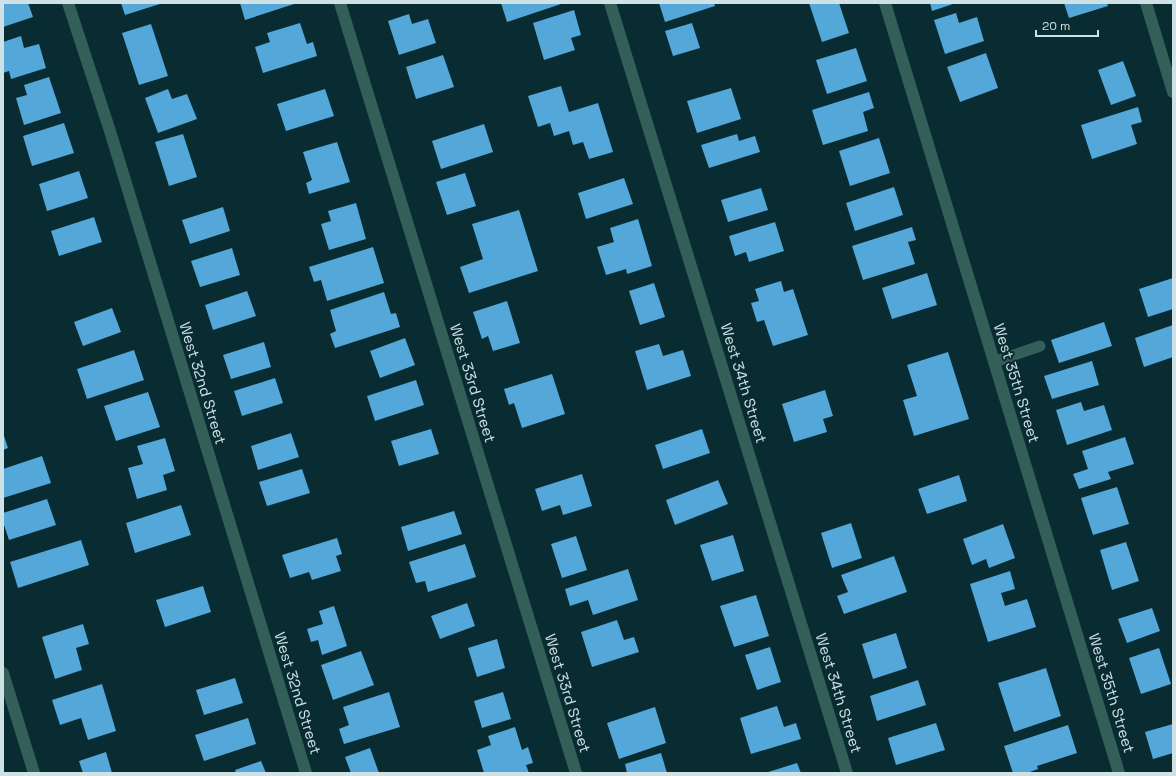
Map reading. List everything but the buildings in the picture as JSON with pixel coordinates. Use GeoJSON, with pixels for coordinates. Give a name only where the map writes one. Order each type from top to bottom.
{"type":"FeatureCollection","features":[{"type":"Feature","properties":{"kind":"street","name":"West 32nd Street"},"geometry":{"type":"LineString","coordinates":[[68,3],[112,139],[306,773]]}},
{"type":"Feature","properties":{"kind":"street","name":"West 33rd Street"},"geometry":{"type":"LineString","coordinates":[[340,3],[576,773]]}},
{"type":"Feature","properties":{"kind":"street","name":"West 34th Street"},"geometry":{"type":"LineString","coordinates":[[610,3],[847,773]]}},
{"type":"Feature","properties":{"kind":"street","name":"West 35th Street"},"geometry":{"type":"LineString","coordinates":[[885,3],[1119,773]]}},
{"type":"Feature","properties":{"kind":"street"},"geometry":{"type":"LineString","coordinates":[[1146,3],[1173,92]]}},
{"type":"Feature","properties":{"kind":"street"},"geometry":{"type":"LineString","coordinates":[[3,673],[34,773]]}},
{"type":"Feature","properties":{"kind":"lane"},"geometry":{"type":"LineString","coordinates":[[994,362],[1040,346]]}}]}
